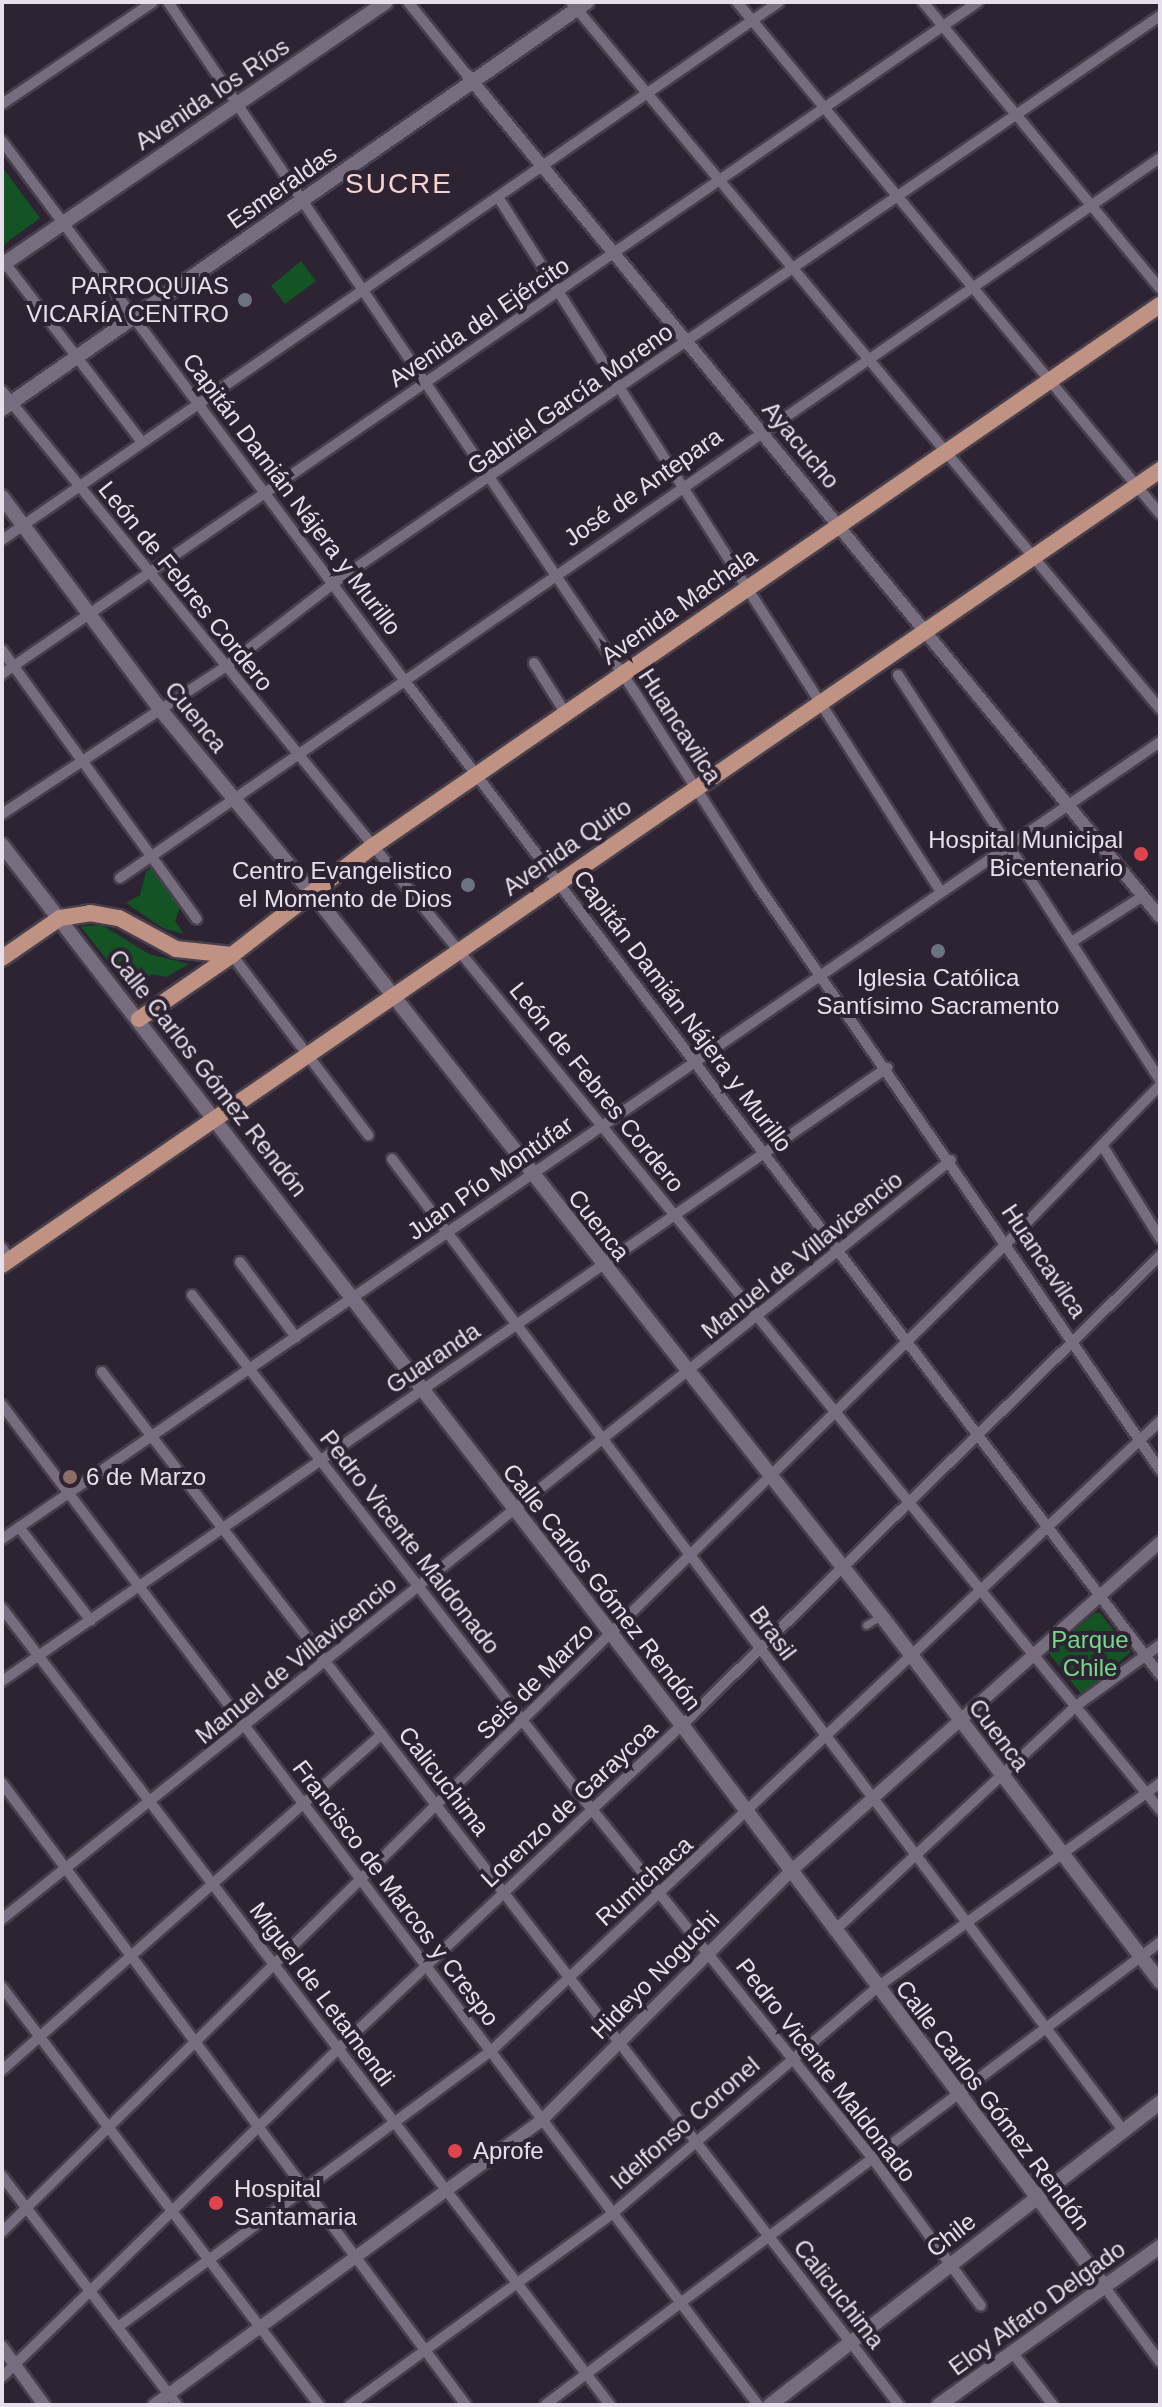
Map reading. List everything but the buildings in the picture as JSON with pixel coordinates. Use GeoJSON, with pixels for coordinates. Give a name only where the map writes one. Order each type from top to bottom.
{"type":"FeatureCollection","features":[{"type":"Feature","properties":{"kind":"main road","name":"Avenida los Ríos"},"geometry":{"type":"LineString","coordinates":[[4,264],[371,2]]}},
{"type":"Feature","properties":{"kind":"main road","name":"Avenida los Ríos"},"geometry":{"type":"LineString","coordinates":[[236,99],[386,2]]}},
{"type":"Feature","properties":{"kind":"main road","name":"Esmeraldas"},"geometry":{"type":"LineString","coordinates":[[5,400],[579,3]]}},
{"type":"Feature","properties":{"kind":"main road","name":"Avenida Machala"},"geometry":{"type":"LineString","coordinates":[[139,1019],[232,955],[373,846],[1160,305]]}},
{"type":"Feature","properties":{"kind":"main road","name":"Avenida Quito"},"geometry":{"type":"LineString","coordinates":[[5,1257],[216,1119],[1160,470]]}},
{"type":"Feature","properties":{"kind":"main road","name":"Cuenca"},"geometry":{"type":"LineString","coordinates":[[2,497],[91,612],[159,708],[313,894],[881,1616],[1160,1981]]}},
{"type":"Feature","properties":{"kind":"main road","name":"Calle Carlos Gómez Rendón"},"geometry":{"type":"LineString","coordinates":[[2,845],[216,1119],[420,1390],[682,1725],[876,1988],[1104,2286]]}},
{"type":"Feature","properties":{"kind":"main road"},"geometry":{"type":"LineString","coordinates":[[2,958],[60,918],[104,914],[176,949],[232,955]]}},
{"type":"Feature","properties":{"kind":"main road","name":"Chile"},"geometry":{"type":"LineString","coordinates":[[770,2405],[852,2343],[949,2262],[1160,2102]]}},
{"type":"Feature","properties":{"kind":"main road","name":"Eloy Alfaro Delgado"},"geometry":{"type":"LineString","coordinates":[[939,2405],[1160,2247]]}},
{"type":"Feature","properties":{"kind":"street"},"geometry":{"type":"LineString","coordinates":[[2,104],[153,2]]}},
{"type":"Feature","properties":{"kind":"street","name":"Huancavilca"},"geometry":{"type":"LineString","coordinates":[[168,2],[236,99],[423,385],[623,675],[823,976],[1160,1470]]}},
{"type":"Feature","properties":{"kind":"street","name":"Ayacucho"},"geometry":{"type":"LineString","coordinates":[[408,2],[1160,917]]}},
{"type":"Feature","properties":{"kind":"street"},"geometry":{"type":"LineString","coordinates":[[737,2],[823,110],[1054,380],[1160,514]]}},
{"type":"Feature","properties":{"kind":"street"},"geometry":{"type":"LineString","coordinates":[[2,540],[779,2]]}},
{"type":"Feature","properties":{"kind":"street"},"geometry":{"type":"LineString","coordinates":[[923,2],[1160,288]]}},
{"type":"Feature","properties":{"kind":"street","name":"Avenida del Ejército"},"geometry":{"type":"LineString","coordinates":[[2,674],[978,2]]}},
{"type":"Feature","properties":{"kind":"street"},"geometry":{"type":"LineString","coordinates":[[579,3],[648,94],[1031,560],[1160,709]]}},
{"type":"Feature","properties":{"kind":"street","name":"Gabriel García Moreno"},"geometry":{"type":"LineString","coordinates":[[2,814],[228,665],[335,582],[794,271],[896,197],[1160,16]]}},
{"type":"Feature","properties":{"kind":"street","name":"Capitán Damián Nájera y Murillo"},"geometry":{"type":"LineString","coordinates":[[2,141],[335,582],[405,681],[768,1153],[835,1251],[1160,1675]]}},
{"type":"Feature","properties":{"kind":"street","name":"José de Antepara"},"geometry":{"type":"LineString","coordinates":[[120,878],[151,852],[405,681],[1160,158]]}},
{"type":"Feature","properties":{"kind":"street"},"geometry":{"type":"LineString","coordinates":[[498,197],[681,490],[941,892]]}},
{"type":"Feature","properties":{"kind":"street"},"geometry":{"type":"LineString","coordinates":[[4,264],[141,441]]}},
{"type":"Feature","properties":{"kind":"street","name":"León de Febres Cordero"},"geometry":{"type":"LineString","coordinates":[[5,400],[228,665],[294,754],[460,950],[1160,1810]]}},
{"type":"Feature","properties":{"kind":"street"},"geometry":{"type":"LineString","coordinates":[[2,650],[197,919]]}},
{"type":"Feature","properties":{"kind":"street"},"geometry":{"type":"LineString","coordinates":[[534,663],[566,714]]}},
{"type":"Feature","properties":{"kind":"street"},"geometry":{"type":"LineString","coordinates":[[898,675],[1073,941],[1160,1082]]}},
{"type":"Feature","properties":{"kind":"street","name":"Juan Pío Montúfar"},"geometry":{"type":"LineString","coordinates":[[2,1539],[154,1438],[530,1173],[698,1062],[1160,742]]}},
{"type":"Feature","properties":{"kind":"street"},"geometry":{"type":"LineString","coordinates":[[1073,941],[1143,896]]}},
{"type":"Feature","properties":{"kind":"street"},"geometry":{"type":"LineString","coordinates":[[232,955],[368,1135]]}},
{"type":"Feature","properties":{"kind":"street","name":"Guaranda"},"geometry":{"type":"LineString","coordinates":[[2,1681],[887,1068]]}},
{"type":"Feature","properties":{"kind":"street","name":"Seis de Marzo"},"geometry":{"type":"LineString","coordinates":[[2,2232],[362,1882],[904,1340],[1006,1244],[1160,1082]]}},
{"type":"Feature","properties":{"kind":"street"},"geometry":{"type":"LineString","coordinates":[[1102,1145],[1160,1238]]}},
{"type":"Feature","properties":{"kind":"street","name":"Brasil"},"geometry":{"type":"LineString","coordinates":[[392,1159],[1123,2130]]}},
{"type":"Feature","properties":{"kind":"street","name":"Manuel de Villavicencio"},"geometry":{"type":"LineString","coordinates":[[2,1919],[951,1160]]}},
{"type":"Feature","properties":{"kind":"street","name":"Lorenzo de Garaycoa"},"geometry":{"type":"LineString","coordinates":[[2,2377],[259,2132],[338,2049],[682,1725],[1160,1256]]}},
{"type":"Feature","properties":{"kind":"street"},"geometry":{"type":"LineString","coordinates":[[240,1262],[296,1337]]}},
{"type":"Feature","properties":{"kind":"street","name":"Pedro Vicente Maldonado"},"geometry":{"type":"LineString","coordinates":[[192,1295],[248,1371],[659,1894],[873,2159],[981,2306]]}},
{"type":"Feature","properties":{"kind":"street","name":"Calicuchima"},"geometry":{"type":"LineString","coordinates":[[102,1372],[899,2405]]}},
{"type":"Feature","properties":{"kind":"street","name":"Francisco de Marcos y Crespo"},"geometry":{"type":"LineString","coordinates":[[2,1405],[66,1495],[139,1587],[758,2405]]}},
{"type":"Feature","properties":{"kind":"street","name":"Rumichaca"},"geometry":{"type":"LineString","coordinates":[[118,2327],[490,2052],[1160,1421]]}},
{"type":"Feature","properties":{"kind":"street"},"geometry":{"type":"LineString","coordinates":[[19,1527],[91,1621]]}},
{"type":"Feature","properties":{"kind":"street","name":"Hideyo Noguchi"},"geometry":{"type":"LineString","coordinates":[[154,2405],[173,2400],[261,2328],[448,2193],[542,2120],[791,1871],[1160,1542]]}},
{"type":"Feature","properties":{"kind":"street","name":"Miguel de Letamendi"},"geometry":{"type":"LineString","coordinates":[[2,1608],[610,2405]]}},
{"type":"Feature","properties":{"kind":"street"},"geometry":{"type":"LineString","coordinates":[[866,1625],[881,1616]]}},
{"type":"Feature","properties":{"kind":"street"},"geometry":{"type":"LineString","coordinates":[[834,1931],[1076,1706],[1160,1645]]}},
{"type":"Feature","properties":{"kind":"street"},"geometry":{"type":"LineString","coordinates":[[2,2070],[382,1734]]}},
{"type":"Feature","properties":{"kind":"street"},"geometry":{"type":"LineString","coordinates":[[2,1783],[259,2132],[466,2405]]}},
{"type":"Feature","properties":{"kind":"street","name":"Idelfonso Coronel"},"geometry":{"type":"LineString","coordinates":[[350,2405],[613,2213],[791,2057],[876,1988],[1160,1783]]}},
{"type":"Feature","properties":{"kind":"street"},"geometry":{"type":"LineString","coordinates":[[545,2405],[771,2239],[1160,1942]]}},
{"type":"Feature","properties":{"kind":"street"},"geometry":{"type":"LineString","coordinates":[[2,1987],[319,2405]]}},
{"type":"Feature","properties":{"kind":"street"},"geometry":{"type":"LineString","coordinates":[[2,2176],[173,2400]]}},
{"type":"Feature","properties":{"kind":"street","name":"Calle Carlos Gómez Rendón"},"geometry":{"type":"LineString","coordinates":[[1104,2286],[1160,2362]]}},
{"type":"Feature","properties":{"kind":"street"},"geometry":{"type":"LineString","coordinates":[[2,2347],[44,2405]]}},
{"type":"Feature","properties":{"kind":"street"},"geometry":{"type":"LineString","coordinates":[[1012,2352],[1053,2405]]}},
{"type":"Feature","properties":{"kind":"green space"},"geometry":{"type":"Polygon","coordinates":[[[2,167],[40,218],[2,246],[2,167]]]}},
{"type":"Feature","properties":{"kind":"green space"},"geometry":{"type":"Polygon","coordinates":[[[301,261],[316,281],[285,304],[271,286],[301,261]]]}},
{"type":"Feature","properties":{"kind":"green space"},"geometry":{"type":"Polygon","coordinates":[[[154,865],[181,904],[175,921],[184,934],[163,928],[126,903],[140,895],[146,872],[154,865]]]}},
{"type":"Feature","properties":{"kind":"green space"},"geometry":{"type":"Polygon","coordinates":[[[102,925],[149,954],[189,964],[166,977],[152,974],[140,982],[139,1000],[80,926],[102,925]]]}},
{"type":"Feature","properties":{"kind":"green space","name":"Parque Chile"},"geometry":{"type":"Polygon","coordinates":[[[1095,1613],[1100,1613],[1131,1652],[1081,1694],[1048,1652],[1095,1613]]]}},
{"type":"Feature","properties":{"kind":"place","name":"PARROQUIAS VICARÍA CENTRO"},"geometry":{"type":"Point","coordinates":[245,300]}},
{"type":"Feature","properties":{"kind":"place","name":"Hospital Municipal Bicentenario"},"geometry":{"type":"Point","coordinates":[1141,854]}},
{"type":"Feature","properties":{"kind":"place","name":"Centro Evangelistico el Momento de Dios"},"geometry":{"type":"Point","coordinates":[468,885]}},
{"type":"Feature","properties":{"kind":"place","name":"Iglesia Católica Santísimo Sacramento"},"geometry":{"type":"Point","coordinates":[938,951]}},
{"type":"Feature","properties":{"kind":"place","name":"6 de Marzo"},"geometry":{"type":"Point","coordinates":[70,1477]}},
{"type":"Feature","properties":{"kind":"place","name":"Aprofe"},"geometry":{"type":"Point","coordinates":[455,2151]}},
{"type":"Feature","properties":{"kind":"place","name":"Hospital Santamaria"},"geometry":{"type":"Point","coordinates":[216,2203]}},
{"type":"Feature","properties":{"kind":"district","name":"SUCRE"},"geometry":{"type":"Point","coordinates":[399,184]}}]}
